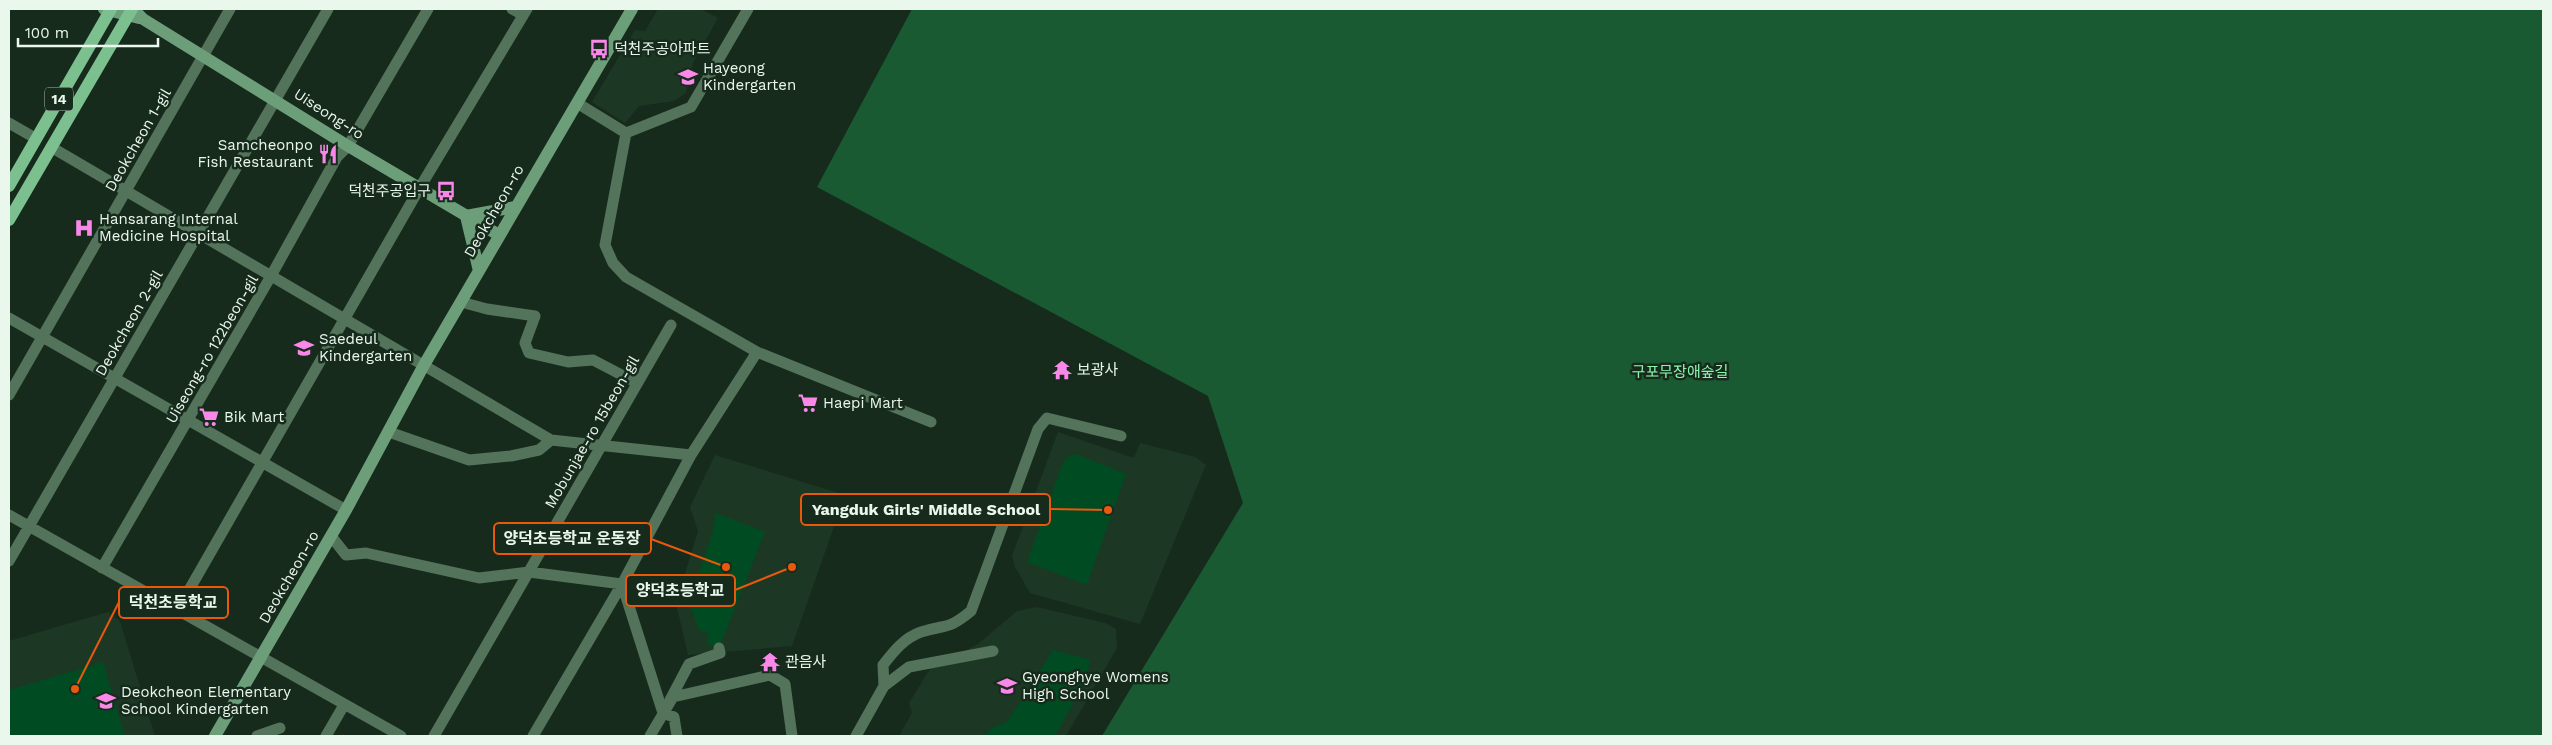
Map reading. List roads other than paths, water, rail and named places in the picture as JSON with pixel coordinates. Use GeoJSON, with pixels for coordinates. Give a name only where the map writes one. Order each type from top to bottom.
{"type":"FeatureCollection","features":[{"type":"Feature","properties":{"kind":"main road","name":"Deokcheon-ro"},"geometry":{"type":"LineString","coordinates":[[215,736],[346,510],[424,366],[515,207],[632,9]]}},
{"type":"Feature","properties":{"kind":"main road","name":"Uiseong-ro"},"geometry":{"type":"LineString","coordinates":[[108,10],[131,11],[276,99],[348,146],[499,235]]}},
{"type":"Feature","properties":{"kind":"main road","name":"14"},"geometry":{"type":"LineString","coordinates":[[9,186],[108,10]]}},
{"type":"Feature","properties":{"kind":"main road"},"geometry":{"type":"LineString","coordinates":[[9,220],[131,11]]}},
{"type":"Feature","properties":{"kind":"main road"},"geometry":{"type":"LineString","coordinates":[[479,271],[466,216],[515,207]]}},
{"type":"Feature","properties":{"kind":"street","name":"Deokcheon 1-gil"},"geometry":{"type":"LineString","coordinates":[[9,395],[230,9]]}},
{"type":"Feature","properties":{"kind":"street","name":"Deokcheon 2-gil"},"geometry":{"type":"LineString","coordinates":[[9,561],[328,9]]}},
{"type":"Feature","properties":{"kind":"street","name":"Uiseong-ro 122beon-gil"},"geometry":{"type":"LineString","coordinates":[[102,568],[271,276],[337,157],[348,146],[428,9]]}},
{"type":"Feature","properties":{"kind":"street"},"geometry":{"type":"LineString","coordinates":[[177,611],[419,189],[525,12],[512,9]]}},
{"type":"Feature","properties":{"kind":"street"},"geometry":{"type":"LineString","coordinates":[[626,133],[691,108],[748,9]]}},
{"type":"Feature","properties":{"kind":"street"},"geometry":{"type":"LineString","coordinates":[[577,103],[626,133]]}},
{"type":"Feature","properties":{"kind":"street"},"geometry":{"type":"LineString","coordinates":[[9,123],[36,138]]}},
{"type":"Feature","properties":{"kind":"street"},"geometry":{"type":"LineString","coordinates":[[626,133],[605,245],[613,263],[626,277],[757,352],[931,422]]}},
{"type":"Feature","properties":{"kind":"street"},"geometry":{"type":"LineString","coordinates":[[50,147],[551,440],[691,455]]}},
{"type":"Feature","properties":{"kind":"street"},"geometry":{"type":"LineString","coordinates":[[462,302],[487,309],[535,316],[526,343],[529,352],[568,362],[593,360],[637,383]]}},
{"type":"Feature","properties":{"kind":"street"},"geometry":{"type":"LineString","coordinates":[[9,318],[346,510]]}},
{"type":"Feature","properties":{"kind":"street","name":"Mobunjae-ro 15beon-gil"},"geometry":{"type":"LineString","coordinates":[[434,736],[671,325]]}},
{"type":"Feature","properties":{"kind":"street"},"geometry":{"type":"LineString","coordinates":[[533,736],[622,584],[691,455],[757,352]]}},
{"type":"Feature","properties":{"kind":"street"},"geometry":{"type":"LineString","coordinates":[[884,686],[883,665],[898,646],[920,632],[954,625],[971,611],[1038,428],[1047,418],[1054,418],[1121,436]]}},
{"type":"Feature","properties":{"kind":"street"},"geometry":{"type":"LineString","coordinates":[[389,432],[469,460],[511,456],[539,450],[551,440]]}},
{"type":"Feature","properties":{"kind":"street"},"geometry":{"type":"LineString","coordinates":[[9,515],[260,658],[402,736]]}},
{"type":"Feature","properties":{"kind":"street"},"geometry":{"type":"LineString","coordinates":[[331,536],[346,555],[366,553],[479,578],[529,572],[622,584]]}},
{"type":"Feature","properties":{"kind":"street"},"geometry":{"type":"LineString","coordinates":[[622,584],[663,713]]}},
{"type":"Feature","properties":{"kind":"street"},"geometry":{"type":"LineString","coordinates":[[650,736],[689,664],[720,654],[719,648]]}},
{"type":"Feature","properties":{"kind":"street"},"geometry":{"type":"LineString","coordinates":[[856,736],[884,686],[909,667],[993,651]]}},
{"type":"Feature","properties":{"kind":"street"},"geometry":{"type":"LineString","coordinates":[[663,713],[673,697],[770,676],[785,684],[792,736]]}},
{"type":"Feature","properties":{"kind":"street"},"geometry":{"type":"LineString","coordinates":[[326,736],[344,705]]}},
{"type":"Feature","properties":{"kind":"street"},"geometry":{"type":"LineString","coordinates":[[663,713],[674,717],[677,736]]}},
{"type":"Feature","properties":{"kind":"street"},"geometry":{"type":"LineString","coordinates":[[257,736],[280,728]]}},
{"type":"Feature","properties":{"kind":"place","name":"덕천주공아파트"},"geometry":{"type":"Point","coordinates":[599,49]}},
{"type":"Feature","properties":{"kind":"place","name":"Hayeong Kindergarten"},"geometry":{"type":"Point","coordinates":[688,77]}},
{"type":"Feature","properties":{"kind":"place","name":"Samcheonpo Fish Restaurant"},"geometry":{"type":"Point","coordinates":[328,154]}},
{"type":"Feature","properties":{"kind":"place","name":"덕천주공입구"},"geometry":{"type":"Point","coordinates":[446,191]}},
{"type":"Feature","properties":{"kind":"place","name":"Hansarang Internal Medicine Hospital"},"geometry":{"type":"Point","coordinates":[84,228]}},
{"type":"Feature","properties":{"kind":"place","name":"Saedeul Kindergarten"},"geometry":{"type":"Point","coordinates":[304,348]}},
{"type":"Feature","properties":{"kind":"place","name":"보광사"},"geometry":{"type":"Point","coordinates":[1062,370]}},
{"type":"Feature","properties":{"kind":"place","name":"Haepi Mart"},"geometry":{"type":"Point","coordinates":[808,403]}},
{"type":"Feature","properties":{"kind":"place","name":"Bik Mart"},"geometry":{"type":"Point","coordinates":[209,417]}},
{"type":"Feature","properties":{"kind":"place","name":"Yangduk Girls' Middle School"},"geometry":{"type":"Point","coordinates":[1108,510]}},
{"type":"Feature","properties":{"kind":"place","name":"양덕초등학교 운동장"},"geometry":{"type":"Point","coordinates":[726,567]}},
{"type":"Feature","properties":{"kind":"place","name":"양덕초등학교"},"geometry":{"type":"Point","coordinates":[792,567]}},
{"type":"Feature","properties":{"kind":"place","name":"관음사"},"geometry":{"type":"Point","coordinates":[770,662]}},
{"type":"Feature","properties":{"kind":"place","name":"Gyeonghye Womens High School"},"geometry":{"type":"Point","coordinates":[1007,686]}},
{"type":"Feature","properties":{"kind":"place","name":"덕천초등학교"},"geometry":{"type":"Point","coordinates":[75,689]}},
{"type":"Feature","properties":{"kind":"place","name":"Deokcheon Elementary School Kindergarten"},"geometry":{"type":"Point","coordinates":[106,701]}},
{"type":"Feature","properties":{"kind":"park label","name":"구포무장애숲길"},"geometry":{"type":"Point","coordinates":[1680,372]}}]}
